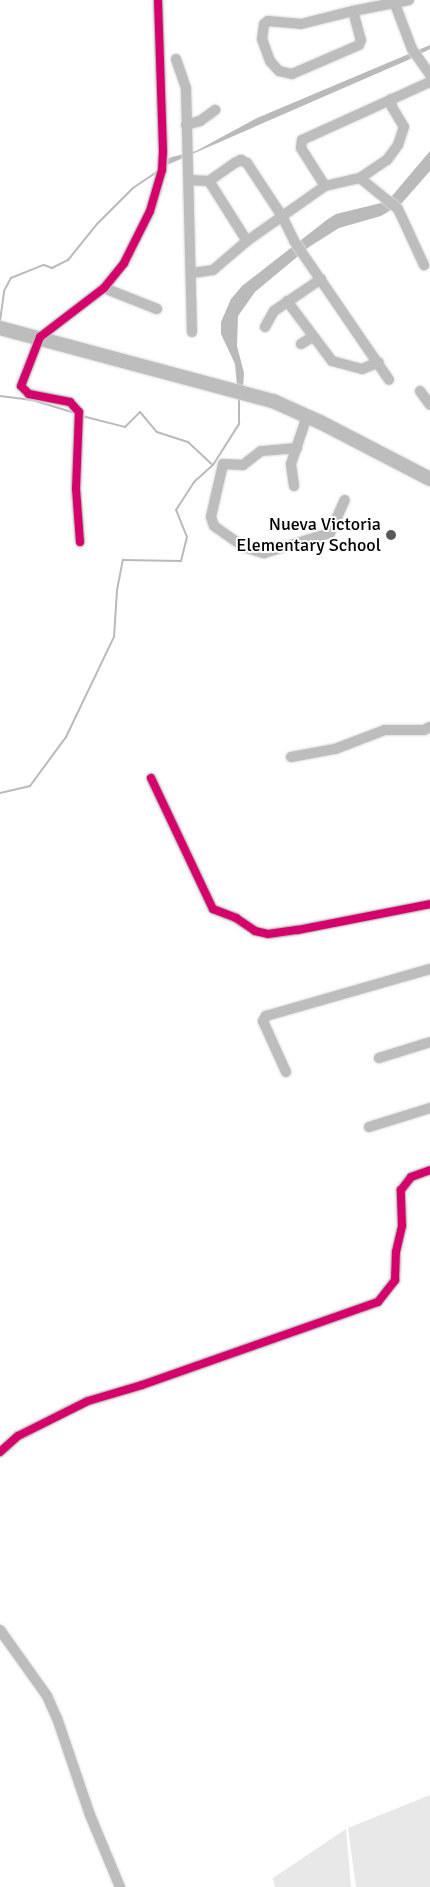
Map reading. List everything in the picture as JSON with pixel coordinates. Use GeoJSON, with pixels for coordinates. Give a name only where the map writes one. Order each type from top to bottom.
{"type":"FeatureCollection","features":[{"type":"Feature","properties":{"kind":"main road"},"geometry":{"type":"LineString","coordinates":[[1,329],[40,337],[251,395],[307,416],[430,479]]}},
{"type":"Feature","properties":{"kind":"street"},"geometry":{"type":"LineString","coordinates":[[80,542],[76,489],[79,412],[70,402],[29,394],[21,386],[40,337],[104,288],[124,263],[141,231],[162,167],[161,14],[158,0]]}},
{"type":"Feature","properties":{"kind":"street"},"geometry":{"type":"LineString","coordinates":[[353,11],[361,40],[359,45],[292,74],[278,71],[270,61],[262,40],[264,24],[268,21],[301,24],[353,11],[397,2],[412,49],[430,75]]}},
{"type":"Feature","properties":{"kind":"street"},"geometry":{"type":"LineString","coordinates":[[176,59],[185,82],[186,162],[189,180],[192,273],[192,332]]}},
{"type":"Feature","properties":{"kind":"street"},"geometry":{"type":"LineString","coordinates":[[325,186],[301,148],[302,140],[430,82]]}},
{"type":"Feature","properties":{"kind":"street"},"geometry":{"type":"LineString","coordinates":[[192,273],[214,270],[247,241],[325,186],[360,178],[387,160],[404,133],[391,99]]}},
{"type":"Feature","properties":{"kind":"street"},"geometry":{"type":"LineString","coordinates":[[186,125],[200,122],[215,110]]}},
{"type":"Feature","properties":{"kind":"street"},"geometry":{"type":"LineString","coordinates":[[189,180],[209,181],[235,163],[247,163],[282,216],[294,242],[379,362],[389,380]]}},
{"type":"Feature","properties":{"kind":"street"},"geometry":{"type":"LineString","coordinates":[[360,178],[398,209],[424,265]]}},
{"type":"Feature","properties":{"kind":"street"},"geometry":{"type":"LineString","coordinates":[[209,181],[247,241]]}},
{"type":"Feature","properties":{"kind":"street"},"geometry":{"type":"LineString","coordinates":[[265,327],[274,311],[321,279]]}},
{"type":"Feature","properties":{"kind":"street"},"geometry":{"type":"LineString","coordinates":[[104,288],[157,309]]}},
{"type":"Feature","properties":{"kind":"street"},"geometry":{"type":"LineString","coordinates":[[287,301],[326,356],[339,365],[362,369],[379,362]]}},
{"type":"Feature","properties":{"kind":"street"},"geometry":{"type":"LineString","coordinates":[[301,344],[312,337]]}},
{"type":"Feature","properties":{"kind":"street"},"geometry":{"type":"LineString","coordinates":[[420,391],[430,405]]}},
{"type":"Feature","properties":{"kind":"street"},"geometry":{"type":"LineString","coordinates":[[294,486],[290,474],[307,416]]}},
{"type":"Feature","properties":{"kind":"street"},"geometry":{"type":"LineString","coordinates":[[297,448],[261,451],[243,465],[223,464],[212,517],[214,526],[244,547],[264,553],[330,533],[345,500]]}},
{"type":"Feature","properties":{"kind":"street"},"geometry":{"type":"LineString","coordinates":[[291,757],[335,749],[385,730],[424,730],[430,727]]}},
{"type":"Feature","properties":{"kind":"street"},"geometry":{"type":"LineString","coordinates":[[151,778],[213,909],[236,918],[255,931],[268,934],[298,930],[430,904]]}},
{"type":"Feature","properties":{"kind":"street"},"geometry":{"type":"LineString","coordinates":[[286,1072],[263,1021],[266,1016],[430,969]]}},
{"type":"Feature","properties":{"kind":"street"},"geometry":{"type":"LineString","coordinates":[[379,1058],[430,1042]]}},
{"type":"Feature","properties":{"kind":"street"},"geometry":{"type":"LineString","coordinates":[[369,1127],[430,1108]]}},
{"type":"Feature","properties":{"kind":"street"},"geometry":{"type":"LineString","coordinates":[[0,1452],[18,1436],[88,1400],[142,1385],[378,1302],[395,1280],[396,1252],[402,1226],[401,1190],[411,1178],[430,1170]]}},
{"type":"Feature","properties":{"kind":"street"},"geometry":{"type":"LineString","coordinates":[[0,1630],[47,1696],[57,1718],[93,1823],[120,1887]]}},
{"type":"Feature","properties":{"kind":"shaded area"},"geometry":{"type":"Polygon","coordinates":[[[430,45],[430,49],[408,60],[167,165],[167,159],[196,151],[257,118],[430,45]]]}},
{"type":"Feature","properties":{"kind":"shaded area"},"geometry":{"type":"Polygon","coordinates":[[[430,151],[430,171],[401,204],[381,216],[339,228],[309,247],[255,292],[238,316],[237,346],[244,373],[243,389],[237,386],[235,364],[221,334],[221,322],[231,299],[242,286],[328,219],[336,214],[381,203],[392,196],[430,151]]]}},
{"type":"Feature","properties":{"kind":"shaded area"},"geometry":{"type":"Polygon","coordinates":[[[430,1795],[430,1887],[356,1887],[348,1828],[430,1795]]]}},
{"type":"Feature","properties":{"kind":"shaded area"},"geometry":{"type":"Polygon","coordinates":[[[346,1829],[351,1887],[275,1887],[273,1878],[346,1829]]]}},
{"type":"Feature","properties":{"kind":"waterway"},"geometry":{"type":"LineString","coordinates":[[0,321],[4,291],[11,278],[44,265],[52,268],[68,260],[97,224],[133,188],[158,171]]}},
{"type":"Feature","properties":{"kind":"waterway"},"geometry":{"type":"LineString","coordinates":[[0,396],[32,400],[75,413]]}},
{"type":"Feature","properties":{"kind":"waterway"},"geometry":{"type":"LineString","coordinates":[[0,793],[30,786],[66,737],[114,637],[117,590],[123,560],[181,561],[187,537],[176,510],[194,482],[213,465],[239,424],[239,397]]}},
{"type":"Feature","properties":{"kind":"waterway"},"geometry":{"type":"LineString","coordinates":[[82,416],[125,427],[140,412],[157,432],[188,442],[213,465]]}},
{"type":"Feature","properties":{"kind":"cycle path"},"geometry":{"type":"LineString","coordinates":[[80,542],[76,489],[79,412],[70,402],[29,394],[21,386],[40,337],[104,288],[124,263],[150,211],[162,170],[163,151],[158,0]]}},
{"type":"Feature","properties":{"kind":"cycle path"},"geometry":{"type":"LineString","coordinates":[[151,778],[213,909],[236,918],[255,931],[268,934],[298,930],[430,904]]}},
{"type":"Feature","properties":{"kind":"cycle path"},"geometry":{"type":"LineString","coordinates":[[0,1452],[18,1436],[88,1401],[142,1385],[378,1302],[395,1280],[396,1252],[402,1226],[401,1190],[411,1177],[430,1170]]}},
{"type":"Feature","properties":{"kind":"place","name":"Nueva Victoria Elementary School"},"geometry":{"type":"Point","coordinates":[391,535]}}]}
